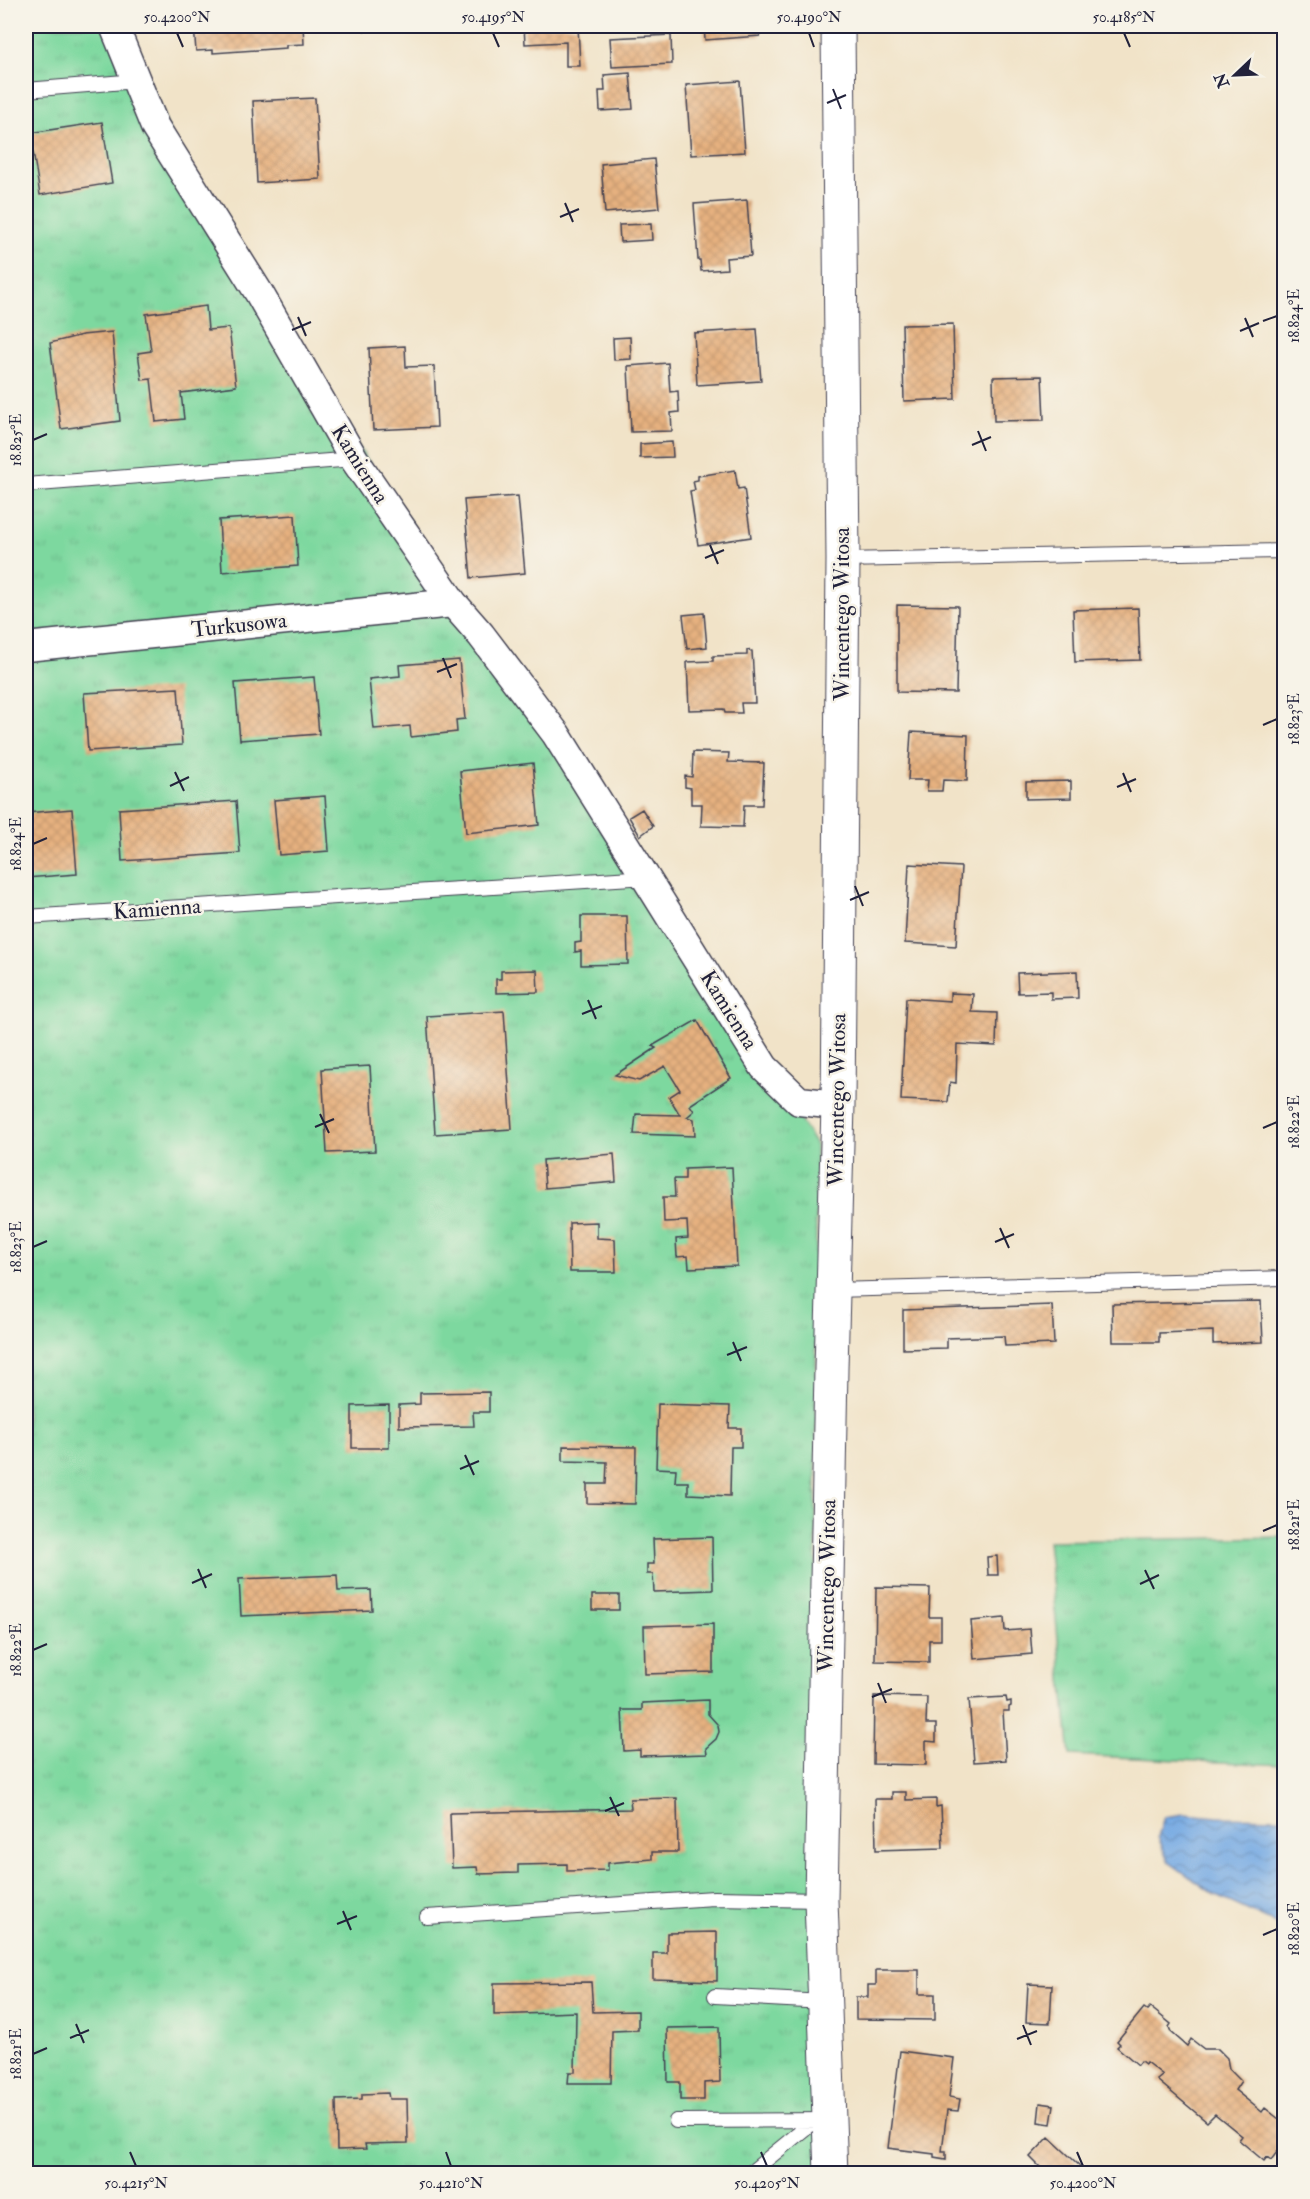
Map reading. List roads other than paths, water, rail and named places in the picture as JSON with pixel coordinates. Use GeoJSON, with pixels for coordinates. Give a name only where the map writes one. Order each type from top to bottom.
{"type":"FeatureCollection","features":[{"type":"Feature","properties":{"kind":"street","name":"Kamienna"},"geometry":{"type":"LineString","coordinates":[[114,26],[155,127],[259,293],[354,459],[453,603],[481,635],[556,734],[764,1066],[799,1101],[838,1105]]}},
{"type":"Feature","properties":{"kind":"street","name":"Wincentego Witosa"},"geometry":{"type":"LineString","coordinates":[[831,2174],[821,2121],[824,2002],[821,1900],[838,1105],[843,560],[838,26]]}},
{"type":"Feature","properties":{"kind":"street","name":"Turkusowa"},"geometry":{"type":"LineString","coordinates":[[26,647],[453,603]]}},
{"type":"Feature","properties":{"kind":"lane"},"geometry":{"type":"LineString","coordinates":[[26,90],[137,81]]}},
{"type":"Feature","properties":{"kind":"lane"},"geometry":{"type":"LineString","coordinates":[[26,485],[354,459]]}},
{"type":"Feature","properties":{"kind":"lane"},"geometry":{"type":"LineString","coordinates":[[843,560],[1284,551]]}},
{"type":"Feature","properties":{"kind":"lane","name":"Kamienna"},"geometry":{"type":"LineString","coordinates":[[26,917],[647,877]]}},
{"type":"Feature","properties":{"kind":"lane"},"geometry":{"type":"LineString","coordinates":[[833,1290],[1284,1278]]}},
{"type":"Feature","properties":{"kind":"lane"},"geometry":{"type":"LineString","coordinates":[[427,1917],[714,1898],[821,1900]]}},
{"type":"Feature","properties":{"kind":"lane"},"geometry":{"type":"LineString","coordinates":[[715,1996],[824,2002]]}},
{"type":"Feature","properties":{"kind":"lane"},"geometry":{"type":"LineString","coordinates":[[675,2121],[821,2121]]}},
{"type":"Feature","properties":{"kind":"lane"},"geometry":{"type":"LineString","coordinates":[[749,2174],[821,2121]]}},
{"type":"Feature","properties":{"kind":"water"},"geometry":{"type":"Polygon","coordinates":[[[1184,1814],[1284,1818],[1284,1927],[1215,1895],[1169,1862],[1158,1837],[1164,1817],[1184,1814]]]}}]}
